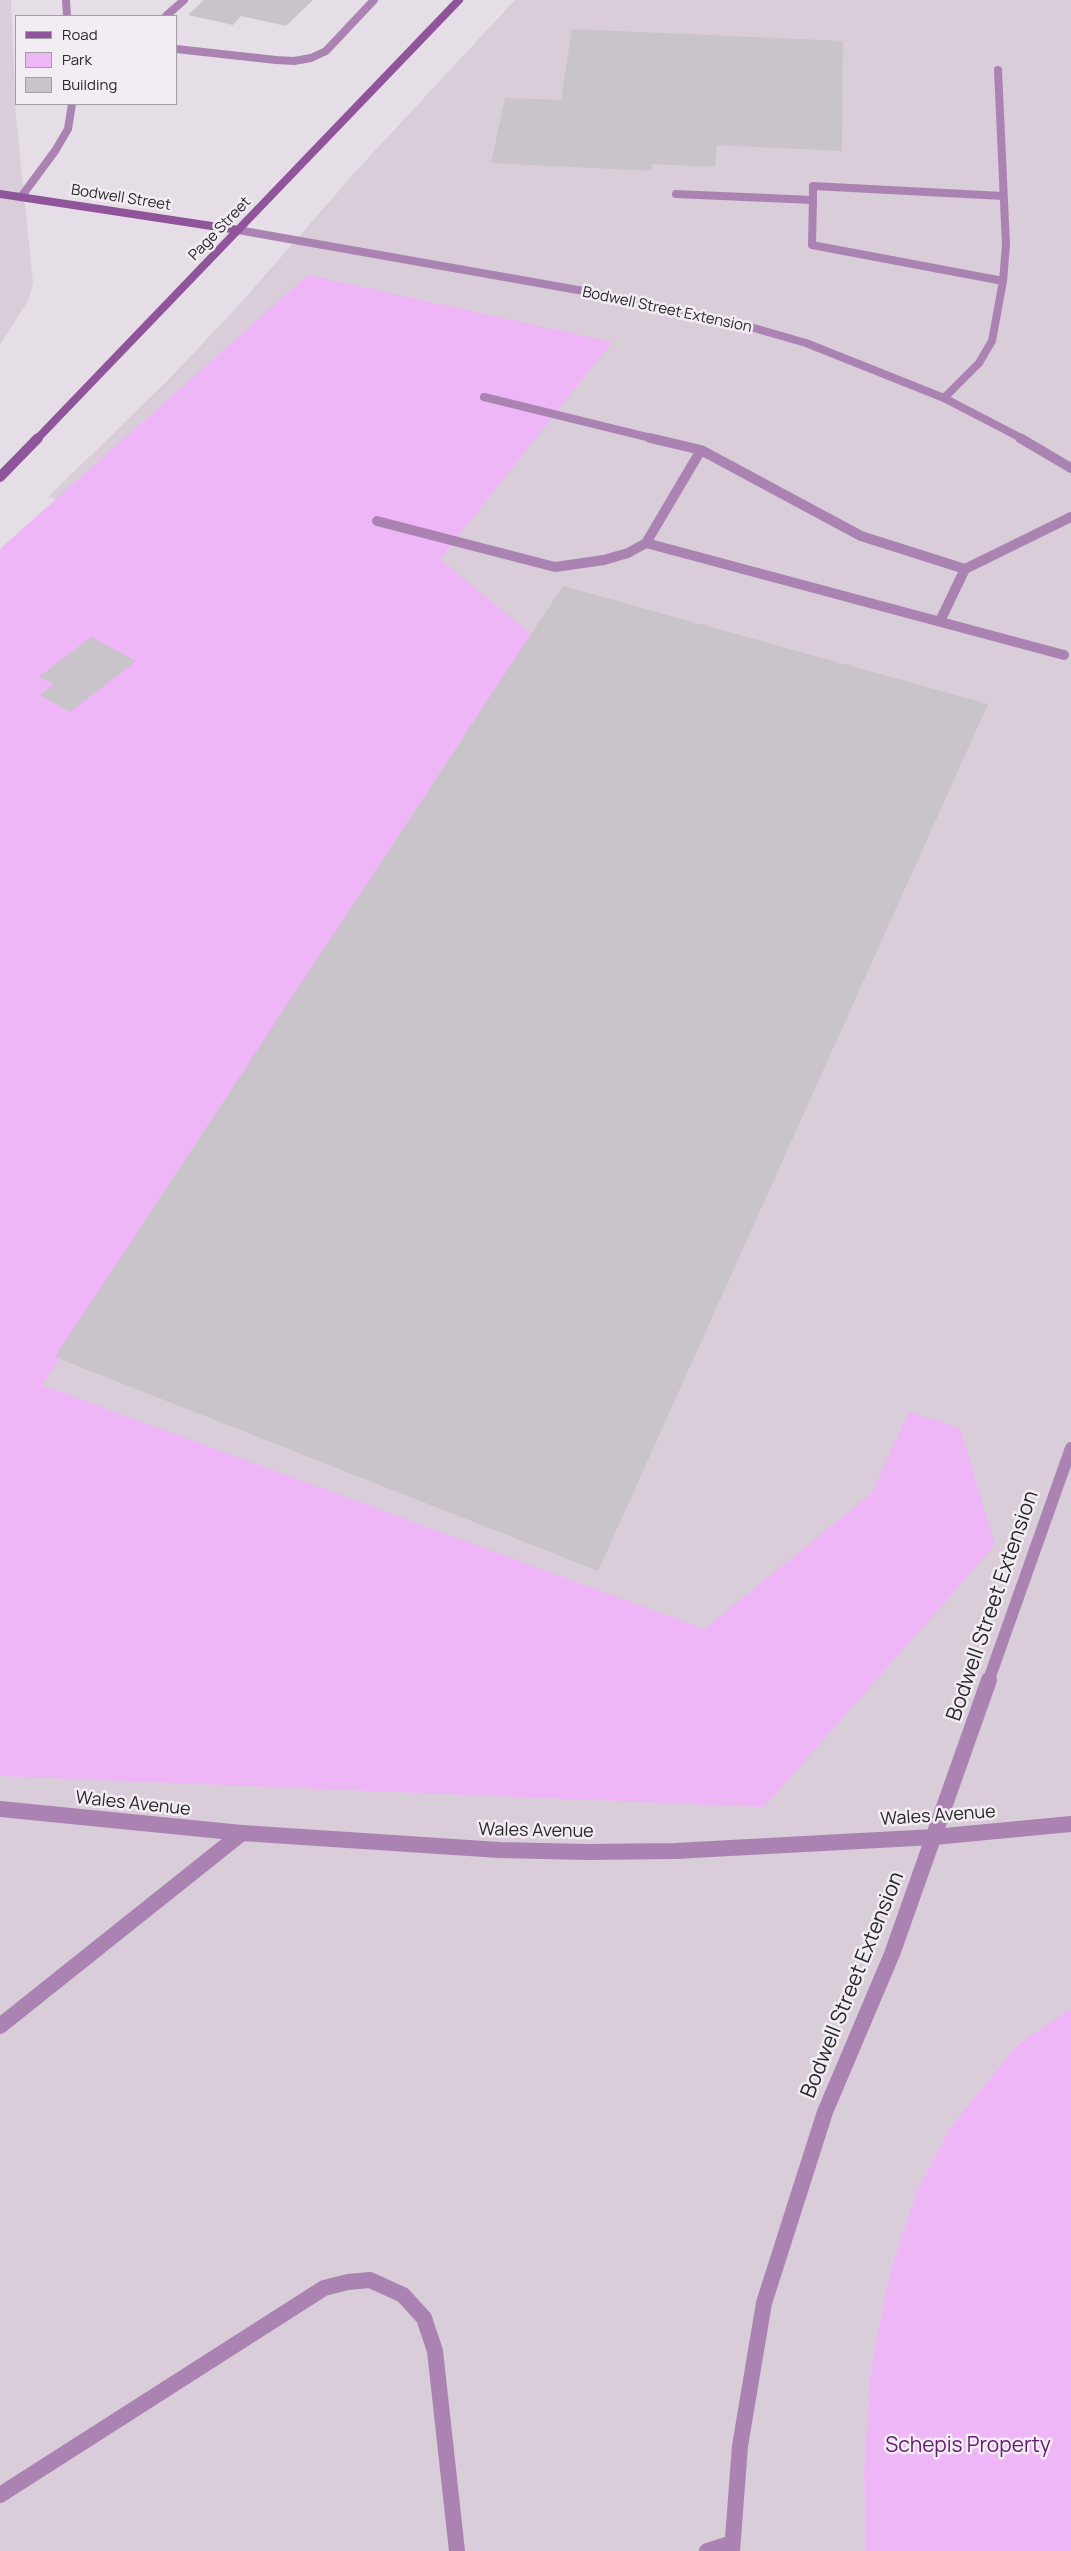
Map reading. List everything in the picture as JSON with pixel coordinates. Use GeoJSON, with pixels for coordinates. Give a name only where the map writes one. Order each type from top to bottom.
{"type":"FeatureCollection","features":[{"type":"Feature","properties":{"kind":"main road","name":"Page Street"},"geometry":{"type":"LineString","coordinates":[[0,477],[459,0]]}},
{"type":"Feature","properties":{"kind":"main road","name":"Bodwell Street"},"geometry":{"type":"LineString","coordinates":[[0,194],[238,230]]}},
{"type":"Feature","properties":{"kind":"street"},"geometry":{"type":"LineString","coordinates":[[66,0],[67,15]]}},
{"type":"Feature","properties":{"kind":"street"},"geometry":{"type":"LineString","coordinates":[[167,15],[184,0]]}},
{"type":"Feature","properties":{"kind":"street"},"geometry":{"type":"LineString","coordinates":[[178,48],[276,60],[294,61],[311,58],[326,51],[374,0]]}},
{"type":"Feature","properties":{"kind":"street"},"geometry":{"type":"LineString","coordinates":[[944,398],[979,363],[992,341],[1003,282],[1006,244],[998,70]]}},
{"type":"Feature","properties":{"kind":"street"},"geometry":{"type":"LineString","coordinates":[[21,197],[55,151],[68,129],[72,105]]}},
{"type":"Feature","properties":{"kind":"street"},"geometry":{"type":"LineString","coordinates":[[1003,196],[813,186],[812,245],[1003,282]]}},
{"type":"Feature","properties":{"kind":"street"},"geometry":{"type":"LineString","coordinates":[[676,194],[813,200]]}},
{"type":"Feature","properties":{"kind":"street","name":"Bodwell Street Extension"},"geometry":{"type":"LineString","coordinates":[[238,230],[693,313],[806,342],[944,398],[1038,447],[1071,468]]}},
{"type":"Feature","properties":{"kind":"street"},"geometry":{"type":"LineString","coordinates":[[484,397],[701,450],[861,536],[965,569]]}},
{"type":"Feature","properties":{"kind":"street"},"geometry":{"type":"LineString","coordinates":[[377,521],[555,567],[604,560],[628,553],[646,543],[701,450]]}},
{"type":"Feature","properties":{"kind":"street"},"geometry":{"type":"LineString","coordinates":[[940,621],[965,569],[1071,517]]}},
{"type":"Feature","properties":{"kind":"street"},"geometry":{"type":"LineString","coordinates":[[646,543],[1064,655]]}},
{"type":"Feature","properties":{"kind":"street","name":"Bodwell Street Extension"},"geometry":{"type":"LineString","coordinates":[[732,2547],[740,2446],[764,2303],[825,2112],[892,1954],[1071,1448]]}},
{"type":"Feature","properties":{"kind":"street","name":"Wales Avenue"},"geometry":{"type":"LineString","coordinates":[[0,1809],[242,1833],[499,1850],[587,1852],[675,1851],[934,1836],[1071,1824]]}},
{"type":"Feature","properties":{"kind":"street"},"geometry":{"type":"LineString","coordinates":[[0,2026],[242,1833]]}},
{"type":"Feature","properties":{"kind":"street"},"geometry":{"type":"LineString","coordinates":[[0,2494],[324,2288],[348,2282],[370,2280],[403,2295],[424,2318],[435,2351],[456,2551]]}},
{"type":"Feature","properties":{"kind":"street"},"geometry":{"type":"LineString","coordinates":[[707,2551],[732,2547]]}},
{"type":"Feature","properties":{"kind":"shaded area"},"geometry":{"type":"Polygon","coordinates":[[[0,0],[11,0],[15,105],[33,283],[29,299],[0,345],[0,0]]]}},
{"type":"Feature","properties":{"kind":"shaded area"},"geometry":{"type":"Polygon","coordinates":[[[515,0],[1071,0],[1071,2008],[1017,2045],[949,2129],[917,2191],[890,2273],[871,2368],[864,2472],[866,2551],[0,2551],[0,1095],[427,609],[48,497],[168,380],[238,306],[357,170],[515,0]]]}},
{"type":"Feature","properties":{"kind":"green space"},"geometry":{"type":"Polygon","coordinates":[[[308,275],[612,342],[440,559],[537,639],[42,1385],[704,1629],[871,1494],[909,1412],[960,1428],[995,1545],[764,1807],[0,1776],[0,549],[308,275]]]}},
{"type":"Feature","properties":{"kind":"green space","name":"Schepis Property"},"geometry":{"type":"Polygon","coordinates":[[[1071,2008],[1071,2551],[866,2551],[864,2472],[871,2368],[890,2273],[917,2191],[949,2129],[1017,2045],[1071,2008]]]}},
{"type":"Feature","properties":{"kind":"building"},"geometry":{"type":"Polygon","coordinates":[[[204,0],[313,0],[286,26],[241,16],[233,25],[188,15],[204,0]]]}},
{"type":"Feature","properties":{"kind":"building"},"geometry":{"type":"Polygon","coordinates":[[[572,29],[843,41],[842,151],[717,145],[715,167],[652,164],[651,171],[491,163],[505,98],[561,100],[572,29]]]}},
{"type":"Feature","properties":{"kind":"building"},"geometry":{"type":"Polygon","coordinates":[[[563,586],[988,704],[598,1571],[55,1357],[563,586]]]}},
{"type":"Feature","properties":{"kind":"building"},"geometry":{"type":"Polygon","coordinates":[[[91,637],[136,661],[70,712],[40,695],[54,684],[39,677],[91,637]]]}}]}
